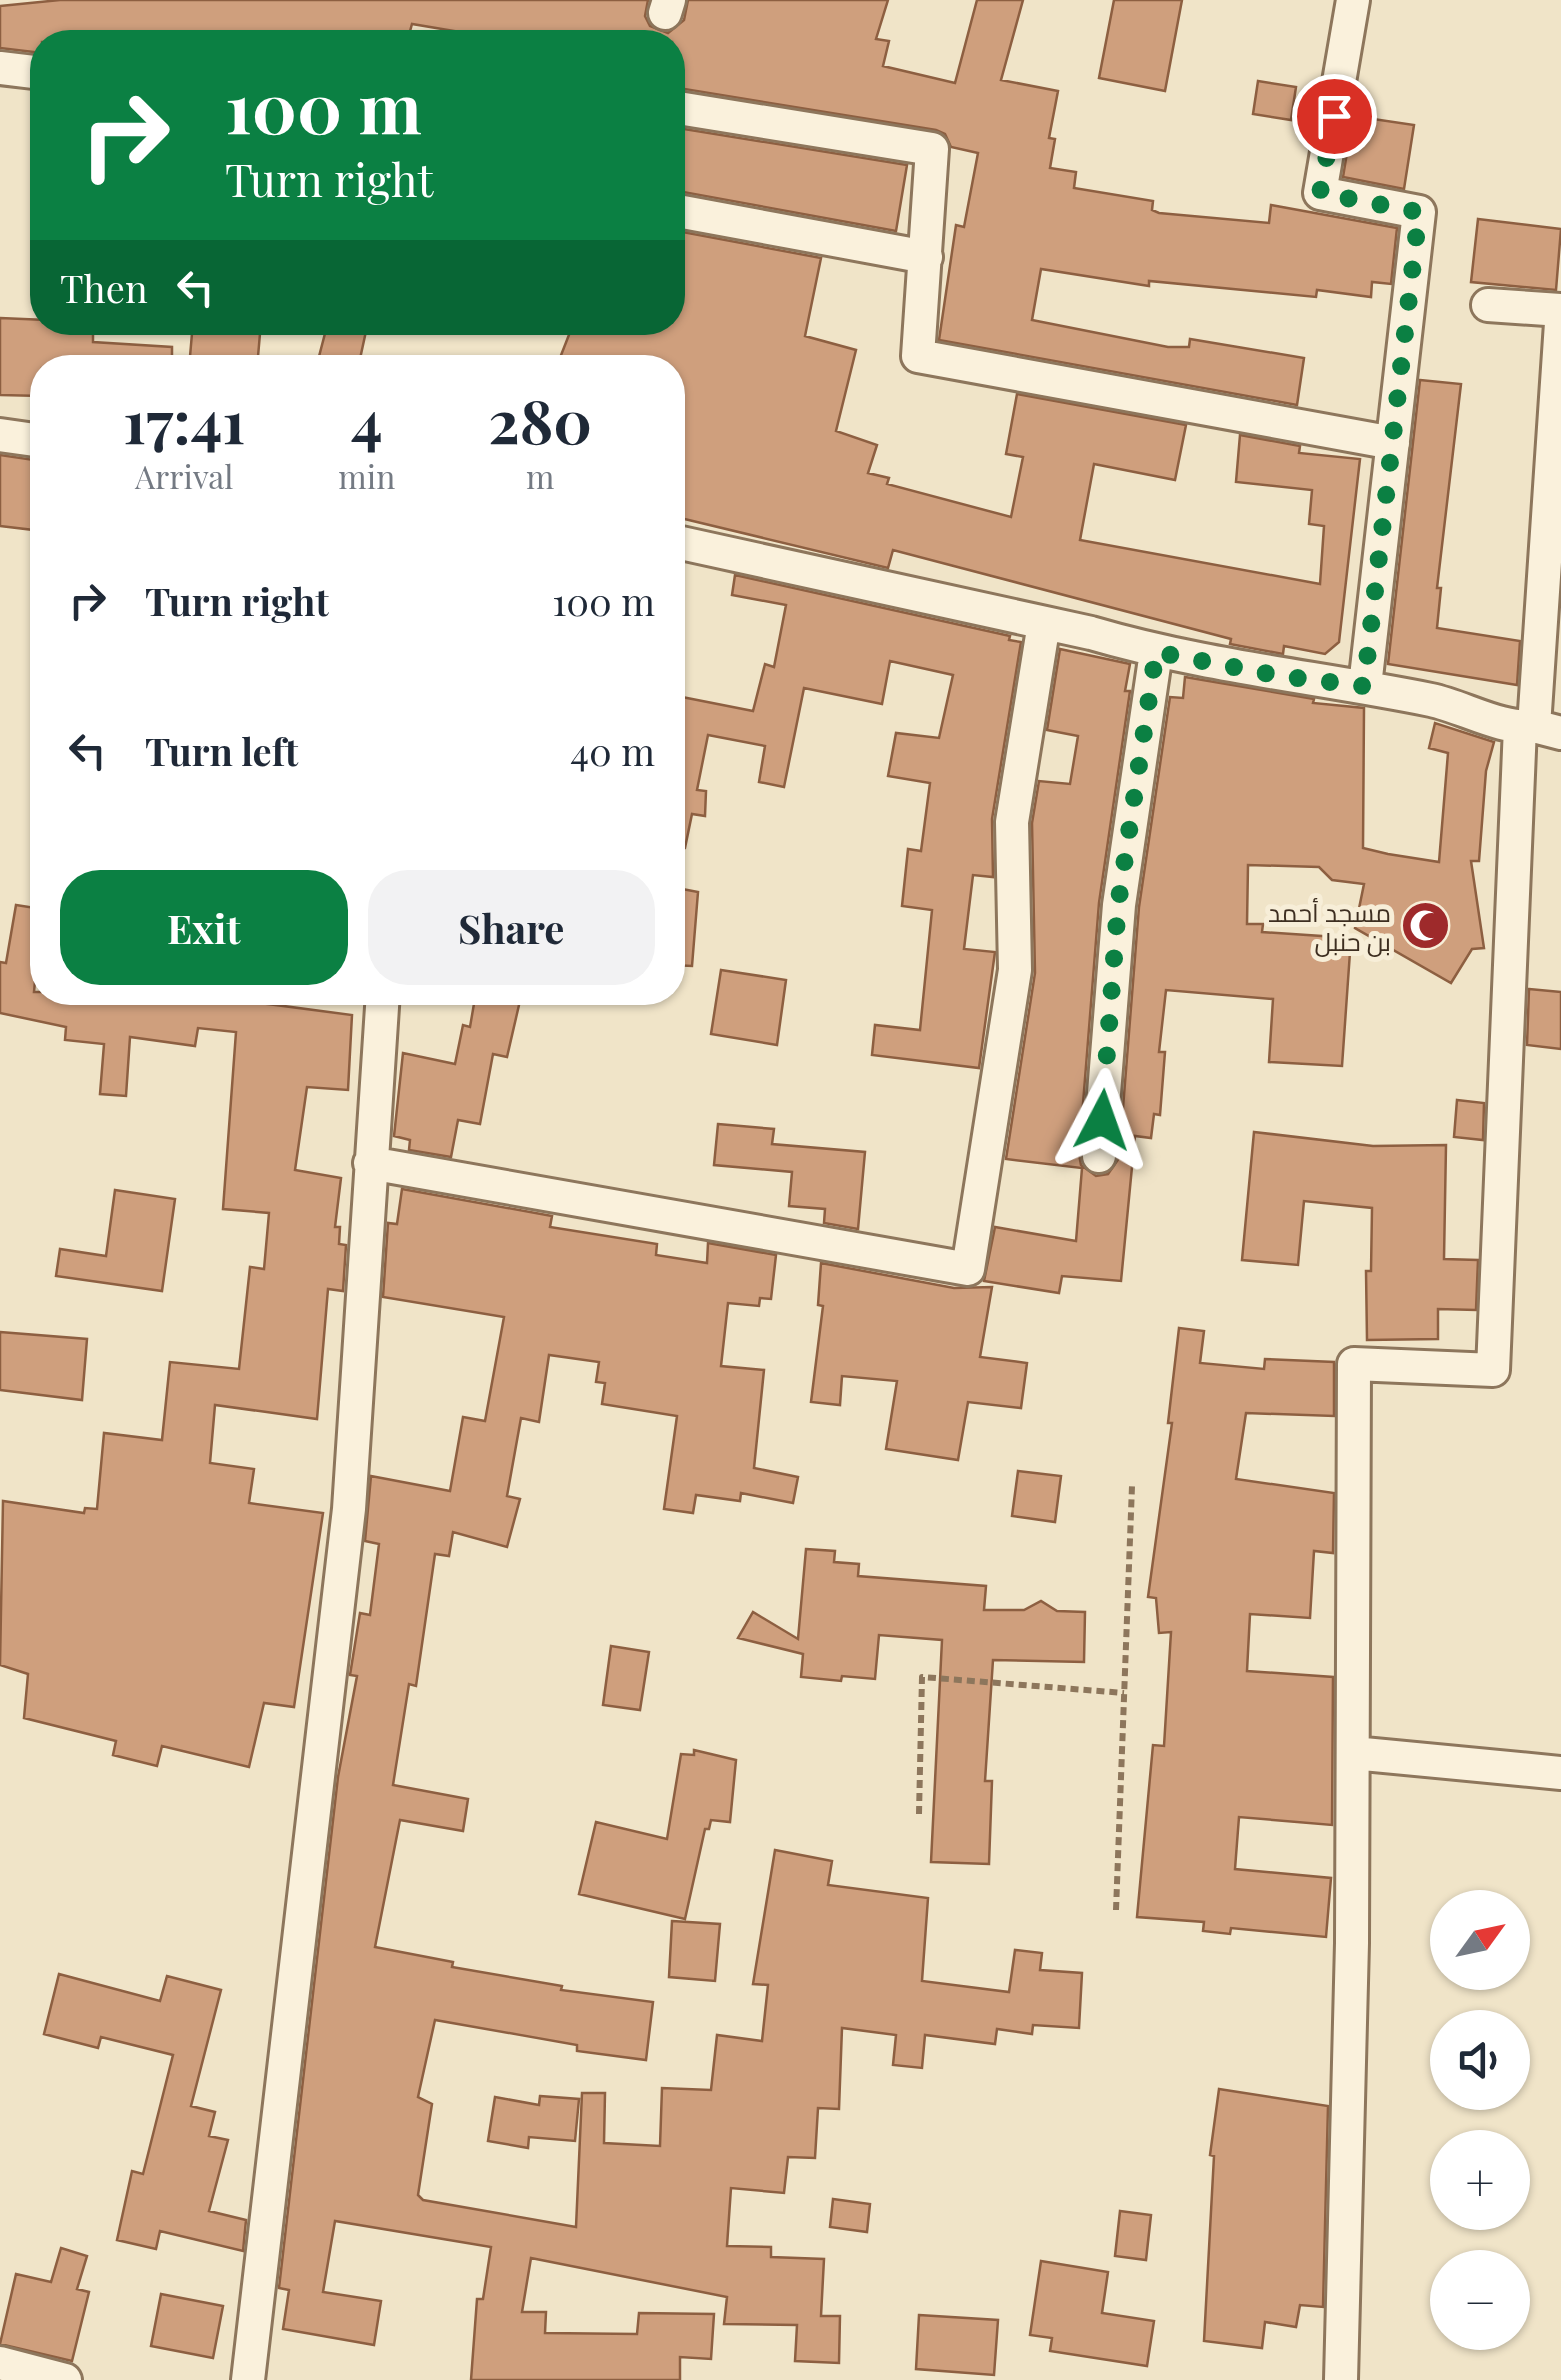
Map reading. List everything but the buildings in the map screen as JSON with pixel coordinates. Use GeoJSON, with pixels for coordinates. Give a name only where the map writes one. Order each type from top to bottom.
{"type":"FeatureCollection","features":[{"type":"Feature","properties":{"kind":"street"},"geometry":{"type":"LineString","coordinates":[[1354,0],[1320,193],[1419,212],[1364,686]]}},
{"type":"Feature","properties":{"kind":"street"},"geometry":{"type":"LineString","coordinates":[[0,68],[30,72]]}},
{"type":"Feature","properties":{"kind":"street"},"geometry":{"type":"LineString","coordinates":[[685,109],[932,148],[918,356],[1392,444]]}},
{"type":"Feature","properties":{"kind":"street"},"geometry":{"type":"LineString","coordinates":[[685,212],[926,257]]}},
{"type":"Feature","properties":{"kind":"street"},"geometry":{"type":"LineString","coordinates":[[1488,305],[1561,310]]}},
{"type":"Feature","properties":{"kind":"street"},"geometry":{"type":"LineString","coordinates":[[1342,2380],[1353,1753],[1354,1364],[1493,1370],[1538,729],[1561,322]]}},
{"type":"Feature","properties":{"kind":"street"},"geometry":{"type":"LineString","coordinates":[[0,435],[30,439]]}},
{"type":"Feature","properties":{"kind":"street"},"geometry":{"type":"LineString","coordinates":[[685,544],[1044,623],[1156,652],[1451,704],[1538,729]]}},
{"type":"Feature","properties":{"kind":"street"},"geometry":{"type":"LineString","coordinates":[[370,1163],[968,1269],[1015,970],[1012,822],[1044,623]]}},
{"type":"Feature","properties":{"kind":"street"},"geometry":{"type":"LineString","coordinates":[[1099,1156],[1118,905],[1156,652]]}},
{"type":"Feature","properties":{"kind":"street"},"geometry":{"type":"LineString","coordinates":[[248,2380],[350,1508],[382,1005]]}},
{"type":"Feature","properties":{"kind":"street"},"geometry":{"type":"LineString","coordinates":[[1353,1753],[1561,1773]]}},
{"type":"Feature","properties":{"kind":"street"},"geometry":{"type":"LineString","coordinates":[[0,2363],[64,2380]]}},
{"type":"Feature","properties":{"kind":"path"},"geometry":{"type":"LineString","coordinates":[[1116,1910],[1132,1486]]}},
{"type":"Feature","properties":{"kind":"path"},"geometry":{"type":"LineString","coordinates":[[919,1814],[922,1677],[1124,1692]]}},
{"type":"Feature","properties":{"kind":"place","name":"مسجد أحمد بن حنبل"},"geometry":{"type":"Point","coordinates":[1426,925]}},
{"type":"Feature","properties":{"kind":"route"},"geometry":{"type":"LineString","coordinates":[[1102,1120],[1118,905],[1156,652],[1280,676],[1364,686],[1419,212],[1320,193],[1334,116]]}}]}
